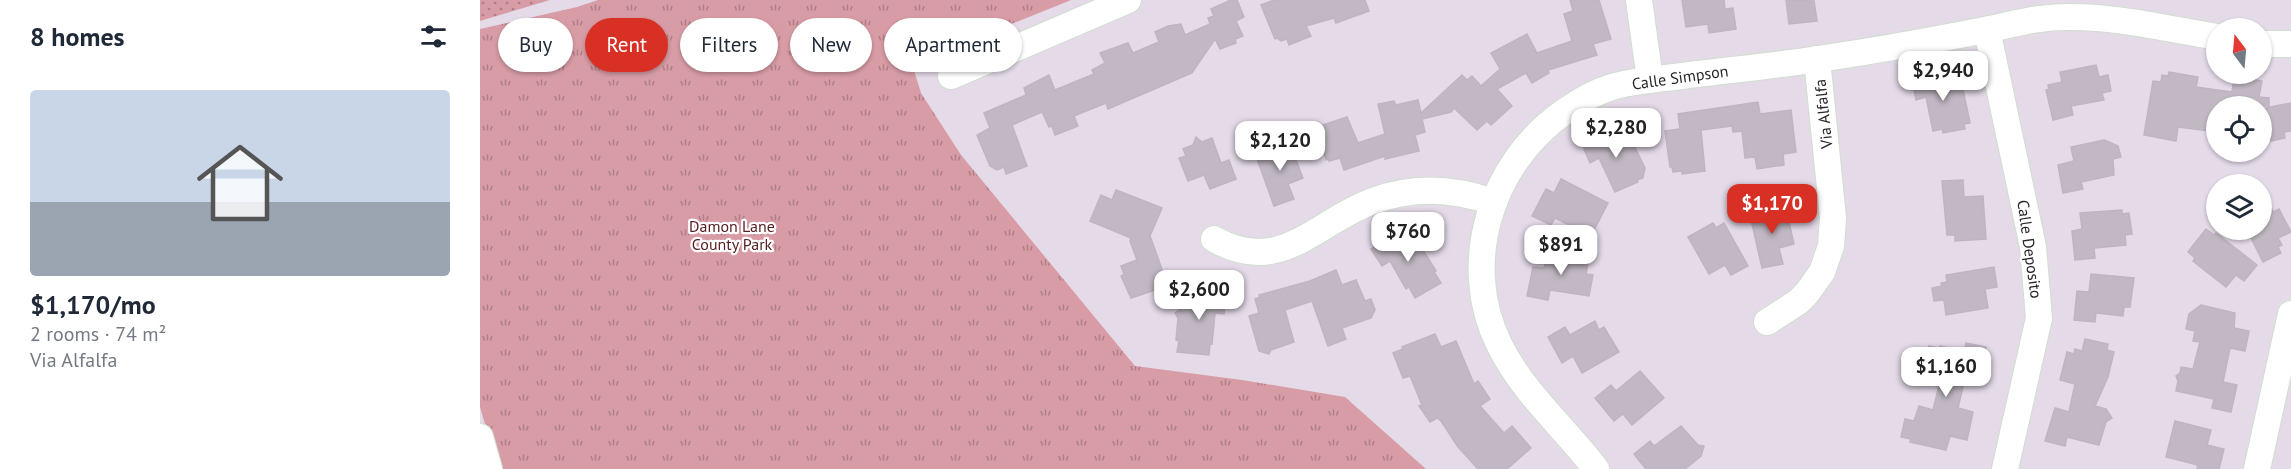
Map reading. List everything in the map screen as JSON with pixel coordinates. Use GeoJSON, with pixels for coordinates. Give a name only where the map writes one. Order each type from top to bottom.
{"type":"FeatureCollection","features":[{"type":"Feature","properties":{"kind":"street"},"geometry":{"type":"LineString","coordinates":[[951,76],[1128,0]]}},
{"type":"Feature","properties":{"kind":"street"},"geometry":{"type":"LineString","coordinates":[[1639,0],[1650,80]]}},
{"type":"Feature","properties":{"kind":"street","name":"Calle Simpson"},"geometry":{"type":"LineString","coordinates":[[1596,469],[1506,359],[1490,323],[1485,303],[1481,264],[1482,244],[1493,202],[1513,164],[1534,138],[1557,117],[1574,105],[1611,87],[1817,59],[1987,30],[2036,18],[2072,16],[2206,35]]}},
{"type":"Feature","properties":{"kind":"street","name":"Calle Deposito"},"geometry":{"type":"LineString","coordinates":[[1987,30],[2033,247],[2039,318],[2005,469]]}},
{"type":"Feature","properties":{"kind":"street"},"geometry":{"type":"LineString","coordinates":[[2272,44],[2291,44]]}},
{"type":"Feature","properties":{"kind":"street","name":"Via Alfalfa"},"geometry":{"type":"LineString","coordinates":[[1767,322],[1807,293],[1822,272],[1831,246],[1833,218],[1817,59]]}},
{"type":"Feature","properties":{"kind":"street"},"geometry":{"type":"LineString","coordinates":[[1214,239],[1245,251],[1258,253],[1284,249],[1362,205],[1388,195],[1406,192],[1423,190],[1459,192],[1493,202]]}},
{"type":"Feature","properties":{"kind":"street"},"geometry":{"type":"LineString","coordinates":[[2257,469],[2291,314]]}},
{"type":"Feature","properties":{"kind":"street"},"geometry":{"type":"LineString","coordinates":[[480,436],[489,469]]}},
{"type":"Feature","properties":{"kind":"green space"},"geometry":{"type":"Polygon","coordinates":[[[480,0],[550,0],[480,21],[480,0]]]}},
{"type":"Feature","properties":{"kind":"green space","name":"Damon Lane County Park"},"geometry":{"type":"Polygon","coordinates":[[[598,0],[1071,0],[1022,20],[884,18],[884,72],[914,72],[921,93],[961,155],[1135,366],[1345,397],[1426,469],[498,469],[480,407],[480,29],[498,25],[498,72],[573,72],[573,18],[528,18],[598,0]]]}},
{"type":"Feature","properties":{"kind":"building"},"geometry":{"type":"Polygon","coordinates":[[[1231,0],[1237,0],[1244,17],[1236,21],[1243,36],[1235,39],[1236,43],[1220,49],[1215,39],[1192,73],[1108,109],[1106,103],[1074,116],[1078,126],[1055,135],[1052,126],[1049,127],[1042,112],[1012,125],[1027,166],[1006,174],[1004,167],[997,170],[990,166],[977,135],[990,128],[984,113],[1026,95],[1024,88],[1049,75],[1055,90],[1094,74],[1092,70],[1105,63],[1100,53],[1128,43],[1133,53],[1159,42],[1155,32],[1168,26],[1181,24],[1185,35],[1210,24],[1208,18],[1214,16],[1211,9],[1231,0]]]}},
{"type":"Feature","properties":{"kind":"building"},"geometry":{"type":"Polygon","coordinates":[[[1274,0],[1365,0],[1369,11],[1336,23],[1334,18],[1306,26],[1311,36],[1289,45],[1287,39],[1281,41],[1275,39],[1261,5],[1274,0]]]}},
{"type":"Feature","properties":{"kind":"building"},"geometry":{"type":"Polygon","coordinates":[[[1570,0],[1599,0],[1611,39],[1593,44],[1597,55],[1548,70],[1549,73],[1532,83],[1526,73],[1497,89],[1512,106],[1491,125],[1487,121],[1477,130],[1454,108],[1451,112],[1422,119],[1425,132],[1415,135],[1419,151],[1385,159],[1385,156],[1344,170],[1340,158],[1326,160],[1317,127],[1347,117],[1358,143],[1385,134],[1378,104],[1394,101],[1396,105],[1418,100],[1421,113],[1462,75],[1467,80],[1472,76],[1481,86],[1500,69],[1491,53],[1527,34],[1537,53],[1572,41],[1564,14],[1573,11],[1570,0]]]}},
{"type":"Feature","properties":{"kind":"building"},"geometry":{"type":"Polygon","coordinates":[[[1682,0],[1724,0],[1725,9],[1733,8],[1736,29],[1709,33],[1708,24],[1686,27],[1682,0]]]}},
{"type":"Feature","properties":{"kind":"building"},"geometry":{"type":"Polygon","coordinates":[[[1786,0],[1814,1],[1817,21],[1789,24],[1786,0]]]}},
{"type":"Feature","properties":{"kind":"building"},"geometry":{"type":"Polygon","coordinates":[[[2096,65],[2099,77],[2108,75],[2111,91],[2102,93],[2104,100],[2071,106],[2073,115],[2053,120],[2046,90],[2049,89],[2048,85],[2062,82],[2060,72],[2096,65]]]}},
{"type":"Feature","properties":{"kind":"building"},"geometry":{"type":"Polygon","coordinates":[[[2169,72],[2198,77],[2196,87],[2232,92],[2233,84],[2261,84],[2259,96],[2206,96],[2206,131],[2178,127],[2176,141],[2144,135],[2153,81],[2161,82],[2162,75],[2168,76],[2169,72]]]}},
{"type":"Feature","properties":{"kind":"building"},"geometry":{"type":"Polygon","coordinates":[[[1941,73],[1943,84],[1961,80],[1970,123],[1964,124],[1965,129],[1943,133],[1942,129],[1933,131],[1926,97],[1916,100],[1912,78],[1941,73]]]}},
{"type":"Feature","properties":{"kind":"building"},"geometry":{"type":"Polygon","coordinates":[[[1758,102],[1760,114],[1791,110],[1796,152],[1783,154],[1784,165],[1757,169],[1755,157],[1745,158],[1742,131],[1733,132],[1732,126],[1701,130],[1705,171],[1682,174],[1682,171],[1673,172],[1670,167],[1665,131],[1680,129],[1678,114],[1758,102]]]}},
{"type":"Feature","properties":{"kind":"building"},"geometry":{"type":"Polygon","coordinates":[[[2291,103],[2291,131],[2284,132],[2285,138],[2272,141],[2272,107],[2291,103]]]}},
{"type":"Feature","properties":{"kind":"building"},"geometry":{"type":"Polygon","coordinates":[[[1615,129],[1620,142],[1630,137],[1645,168],[1643,178],[1637,180],[1638,182],[1615,192],[1599,158],[1590,163],[1581,142],[1615,129]]]}},
{"type":"Feature","properties":{"kind":"building"},"geometry":{"type":"Polygon","coordinates":[[[1196,137],[1202,142],[1212,138],[1221,163],[1229,160],[1236,179],[1210,189],[1204,175],[1188,181],[1179,158],[1186,156],[1183,149],[1193,145],[1196,137]]]}},
{"type":"Feature","properties":{"kind":"building"},"geometry":{"type":"Polygon","coordinates":[[[2104,140],[2118,146],[2121,157],[2113,159],[2114,175],[2081,182],[2083,189],[2063,193],[2058,165],[2074,161],[2071,147],[2104,140]]]}},
{"type":"Feature","properties":{"kind":"building"},"geometry":{"type":"Polygon","coordinates":[[[1289,142],[1303,178],[1288,184],[1294,199],[1274,206],[1256,156],[1289,142]]]}},
{"type":"Feature","properties":{"kind":"building"},"geometry":{"type":"Polygon","coordinates":[[[1561,179],[1608,203],[1591,236],[1555,218],[1551,225],[1532,216],[1546,189],[1554,193],[1561,179]]]}},
{"type":"Feature","properties":{"kind":"building"},"geometry":{"type":"Polygon","coordinates":[[[1963,180],[1964,197],[1983,196],[1986,239],[1955,241],[1955,235],[1947,235],[1942,181],[1963,180]]]}},
{"type":"Feature","properties":{"kind":"building"},"geometry":{"type":"Polygon","coordinates":[[[1116,190],[1162,208],[1150,236],[1163,272],[1156,275],[1161,288],[1131,298],[1121,276],[1124,274],[1121,266],[1137,260],[1131,238],[1090,221],[1101,195],[1112,200],[1116,190]]]}},
{"type":"Feature","properties":{"kind":"building"},"geometry":{"type":"Polygon","coordinates":[[[1777,205],[1786,209],[1794,244],[1779,248],[1783,264],[1762,268],[1750,215],[1775,209],[1777,205]]]}},
{"type":"Feature","properties":{"kind":"building"},"geometry":{"type":"Polygon","coordinates":[[[2279,209],[2291,232],[2278,238],[2282,245],[2278,247],[2281,253],[2263,262],[2252,240],[2272,240],[2272,210],[2273,212],[2279,209]]]}},
{"type":"Feature","properties":{"kind":"building"},"geometry":{"type":"Polygon","coordinates":[[[2122,210],[2122,214],[2129,213],[2132,234],[2125,235],[2126,245],[2094,248],[2095,258],[2075,260],[2072,231],[2082,229],[2080,213],[2122,210]]]}},
{"type":"Feature","properties":{"kind":"building"},"geometry":{"type":"Polygon","coordinates":[[[1713,223],[1716,228],[1724,223],[1748,266],[1731,275],[1725,265],[1709,274],[1688,237],[1713,223]]]}},
{"type":"Feature","properties":{"kind":"building"},"geometry":{"type":"Polygon","coordinates":[[[2206,229],[2206,240],[2225,240],[2257,265],[2244,281],[2236,275],[2226,287],[2193,261],[2195,258],[2188,252],[2206,229]]]}},
{"type":"Feature","properties":{"kind":"building"},"geometry":{"type":"Polygon","coordinates":[[[1396,233],[1401,243],[1414,235],[1441,283],[1415,298],[1409,287],[1406,289],[1390,261],[1382,266],[1371,249],[1396,233]]]}},
{"type":"Feature","properties":{"kind":"building"},"geometry":{"type":"Polygon","coordinates":[[[1548,250],[1589,258],[1586,274],[1593,275],[1589,296],[1550,290],[1548,300],[1527,296],[1533,267],[1544,268],[1548,250]]]}},
{"type":"Feature","properties":{"kind":"building"},"geometry":{"type":"Polygon","coordinates":[[[1994,267],[1997,287],[1985,289],[1988,308],[1946,315],[1944,300],[1934,301],[1932,288],[1942,286],[1941,283],[1947,282],[1946,275],[1994,267]]]}},
{"type":"Feature","properties":{"kind":"building"},"geometry":{"type":"Polygon","coordinates":[[[1336,270],[1342,285],[1356,280],[1365,301],[1371,299],[1375,310],[1371,318],[1342,328],[1346,339],[1328,346],[1312,301],[1285,310],[1294,342],[1271,350],[1269,354],[1259,351],[1249,316],[1259,313],[1255,299],[1260,297],[1259,295],[1310,281],[1336,270]]]}},
{"type":"Feature","properties":{"kind":"building"},"geometry":{"type":"Polygon","coordinates":[[[2091,274],[2134,278],[2130,307],[2124,307],[2123,316],[2096,313],[2095,322],[2074,320],[2077,291],[2089,292],[2091,274]]]}},
{"type":"Feature","properties":{"kind":"building"},"geometry":{"type":"Polygon","coordinates":[[[1197,290],[1226,292],[1224,314],[1215,313],[1209,355],[1177,352],[1178,318],[1175,313],[1180,310],[1181,299],[1192,300],[1193,291],[1197,292],[1197,290]]]}},
{"type":"Feature","properties":{"kind":"building"},"geometry":{"type":"Polygon","coordinates":[[[2201,305],[2235,313],[2234,328],[2249,331],[2245,351],[2230,348],[2223,382],[2237,385],[2231,412],[2212,408],[2214,399],[2176,391],[2178,381],[2176,376],[2180,373],[2181,367],[2193,369],[2200,342],[2193,341],[2195,331],[2186,329],[2189,314],[2201,305]]]}},
{"type":"Feature","properties":{"kind":"building"},"geometry":{"type":"Polygon","coordinates":[[[1595,321],[1599,330],[1604,327],[1619,352],[1582,373],[1573,356],[1562,363],[1548,337],[1565,327],[1570,335],[1595,321]]]}},
{"type":"Feature","properties":{"kind":"building"},"geometry":{"type":"Polygon","coordinates":[[[1435,334],[1441,347],[1456,341],[1474,384],[1478,381],[1490,399],[1480,406],[1504,433],[1512,426],[1531,448],[1507,469],[1478,469],[1458,447],[1441,421],[1437,418],[1430,422],[1419,406],[1422,405],[1410,376],[1403,378],[1393,353],[1435,334]]]}},
{"type":"Feature","properties":{"kind":"building"},"geometry":{"type":"Polygon","coordinates":[[[2085,339],[2108,344],[2107,350],[2114,352],[2108,377],[2095,406],[2106,409],[2112,418],[2106,422],[2099,445],[2067,437],[2065,446],[2045,441],[2055,408],[2069,412],[2075,384],[2060,380],[2067,352],[2074,354],[2075,349],[2082,351],[2085,339]]]}},
{"type":"Feature","properties":{"kind":"building"},"geometry":{"type":"Polygon","coordinates":[[[1966,343],[1986,347],[1980,375],[1973,373],[1972,379],[1965,378],[1958,408],[1973,412],[1967,440],[1950,436],[1946,450],[1910,442],[1911,439],[1901,437],[1905,419],[1914,421],[1919,406],[1933,410],[1941,377],[1933,375],[1935,368],[1925,365],[1929,346],[1964,351],[1966,343]]]}},
{"type":"Feature","properties":{"kind":"building"},"geometry":{"type":"Polygon","coordinates":[[[1640,371],[1664,398],[1632,425],[1623,414],[1614,421],[1595,398],[1611,385],[1616,391],[1640,371]]]}},
{"type":"Feature","properties":{"kind":"building"},"geometry":{"type":"Polygon","coordinates":[[[2175,421],[2211,430],[2207,445],[2224,449],[2219,469],[2197,469],[2198,465],[2166,457],[2175,421]]]}},
{"type":"Feature","properties":{"kind":"building"},"geometry":{"type":"Polygon","coordinates":[[[1681,426],[1698,445],[1704,446],[1701,456],[1685,469],[1646,469],[1634,454],[1650,441],[1654,446],[1681,426]]]}}]}
